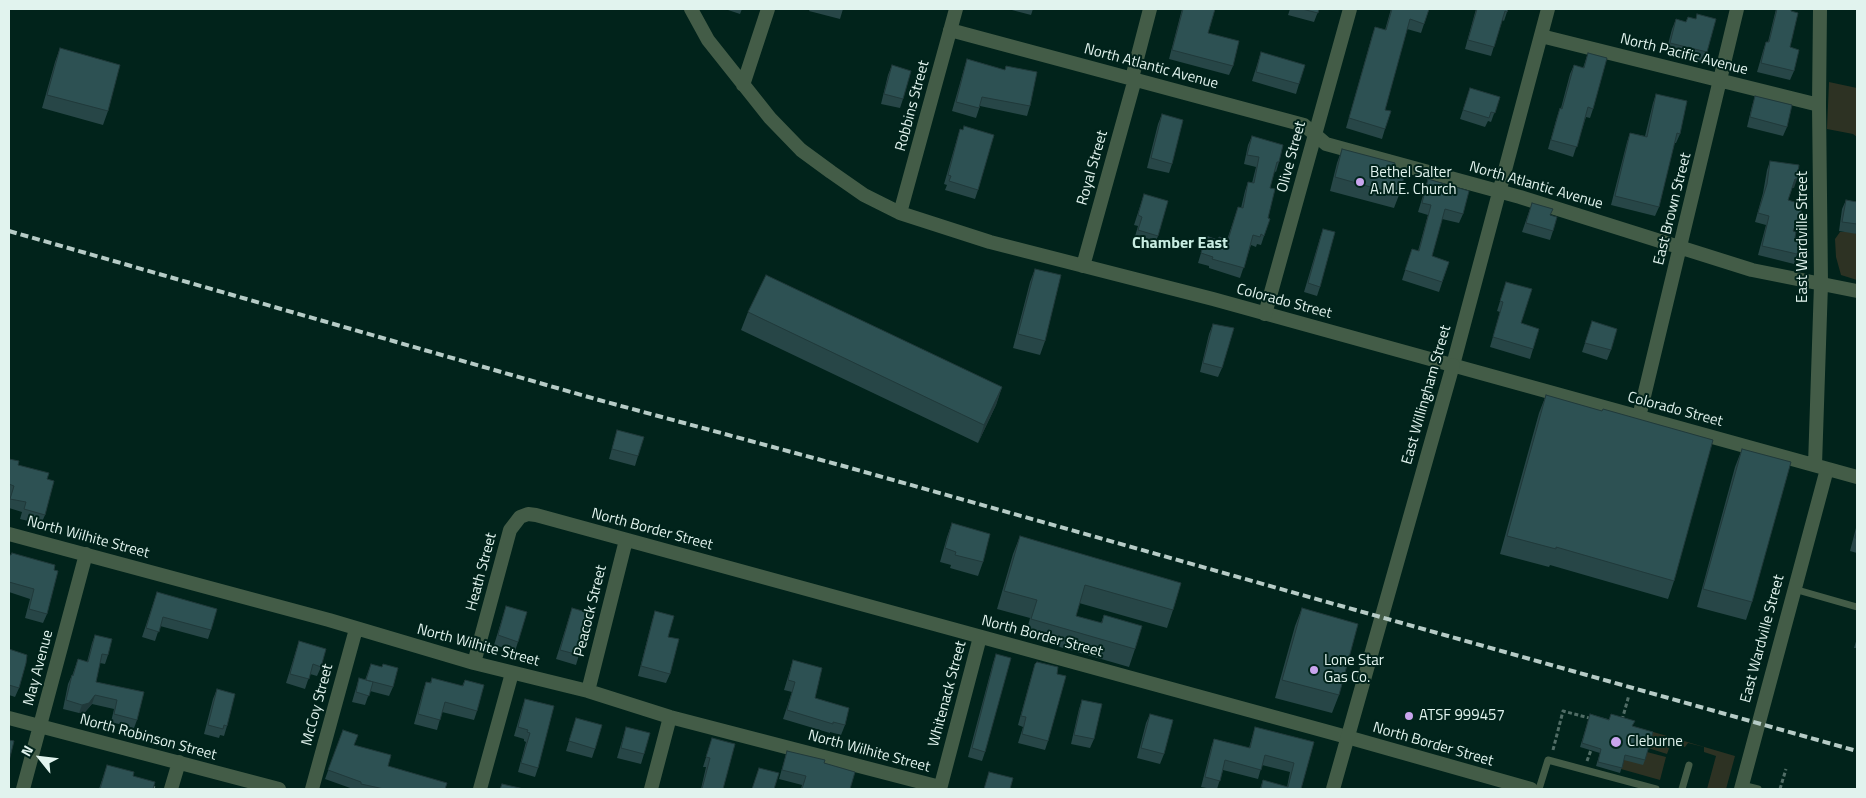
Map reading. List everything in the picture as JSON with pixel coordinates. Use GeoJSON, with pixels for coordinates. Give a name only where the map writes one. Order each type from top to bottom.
{"type":"FeatureCollection","features":[{"type":"Feature","properties":{"kind":"street","name":"Colorado Street"},"geometry":{"type":"LineString","coordinates":[[691,9],[708,40],[743,85],[770,118],[801,150],[864,195],[900,212],[990,242],[1265,314],[1857,477]]}},
{"type":"Feature","properties":{"kind":"street"},"geometry":{"type":"LineString","coordinates":[[743,85],[768,9]]}},
{"type":"Feature","properties":{"kind":"street","name":"Robbins Street"},"geometry":{"type":"LineString","coordinates":[[900,212],[956,9]]}},
{"type":"Feature","properties":{"kind":"street","name":"Royal Street"},"geometry":{"type":"LineString","coordinates":[[1083,266],[1150,9]]}},
{"type":"Feature","properties":{"kind":"street","name":"Olive Street"},"geometry":{"type":"LineString","coordinates":[[1265,314],[1350,9]]}},
{"type":"Feature","properties":{"kind":"street","name":"East Willingham Street"},"geometry":{"type":"LineString","coordinates":[[1333,789],[1452,365],[1548,9]]}},
{"type":"Feature","properties":{"kind":"street","name":"East Brown Street"},"geometry":{"type":"LineString","coordinates":[[1639,417],[1737,9]]}},
{"type":"Feature","properties":{"kind":"street","name":"East Wardville Street"},"geometry":{"type":"LineString","coordinates":[[1741,787],[1794,589],[1821,467],[1820,9]]}},
{"type":"Feature","properties":{"kind":"street","name":"North Atlantic Avenue"},"geometry":{"type":"LineString","coordinates":[[950,30],[1301,124],[1326,144],[1499,191],[1752,270],[1857,291]]}},
{"type":"Feature","properties":{"kind":"street","name":"North Pacific Avenue"},"geometry":{"type":"LineString","coordinates":[[1541,36],[1819,105]]}},
{"type":"Feature","properties":{"kind":"street","name":"Heath Street"},"geometry":{"type":"LineString","coordinates":[[474,663],[510,530],[520,517],[528,514],[545,518]]}},
{"type":"Feature","properties":{"kind":"street","name":"North Border Street"},"geometry":{"type":"LineString","coordinates":[[545,518],[1531,789]]}},
{"type":"Feature","properties":{"kind":"street","name":"North Wilhite Street"},"geometry":{"type":"LineString","coordinates":[[9,534],[474,663],[588,691],[670,717],[940,788]]}},
{"type":"Feature","properties":{"kind":"street","name":"Peacock Street"},"geometry":{"type":"LineString","coordinates":[[588,691],[626,540]]}},
{"type":"Feature","properties":{"kind":"street","name":"May Avenue"},"geometry":{"type":"LineString","coordinates":[[23,789],[86,554]]}},
{"type":"Feature","properties":{"kind":"street","name":"McCoy Street"},"geometry":{"type":"LineString","coordinates":[[312,789],[356,629]]}},
{"type":"Feature","properties":{"kind":"street","name":"Whitenack Street"},"geometry":{"type":"LineString","coordinates":[[940,788],[980,637]]}},
{"type":"Feature","properties":{"kind":"street"},"geometry":{"type":"LineString","coordinates":[[480,789],[512,673]]}},
{"type":"Feature","properties":{"kind":"street"},"geometry":{"type":"LineString","coordinates":[[651,789],[670,717]]}},
{"type":"Feature","properties":{"kind":"street","name":"North Robinson Street"},"geometry":{"type":"LineString","coordinates":[[9,718],[279,789]]}},
{"type":"Feature","properties":{"kind":"street"},"geometry":{"type":"LineString","coordinates":[[171,789],[178,762]]}},
{"type":"Feature","properties":{"kind":"lane"},"geometry":{"type":"LineString","coordinates":[[1794,589],[1857,607]]}},
{"type":"Feature","properties":{"kind":"lane"},"geometry":{"type":"LineString","coordinates":[[1539,789],[1548,760],[1656,789]]}},
{"type":"Feature","properties":{"kind":"lane"},"geometry":{"type":"LineString","coordinates":[[1682,789],[1689,765]]}},
{"type":"Feature","properties":{"kind":"lane"},"geometry":{"type":"LineString","coordinates":[[1741,787],[1758,789]]}},
{"type":"Feature","properties":{"kind":"path"},"geometry":{"type":"LineString","coordinates":[[1615,720],[1621,721],[1629,695]]}},
{"type":"Feature","properties":{"kind":"path"},"geometry":{"type":"LineString","coordinates":[[1550,760],[1563,711],[1595,720]]}},
{"type":"Feature","properties":{"kind":"path"},"geometry":{"type":"LineString","coordinates":[[1780,789],[1786,769]]}},
{"type":"Feature","properties":{"kind":"green space"},"geometry":{"type":"Polygon","coordinates":[[[1829,82],[1857,88],[1857,137],[1853,134],[1827,129],[1829,82]]]}},
{"type":"Feature","properties":{"kind":"green space"},"geometry":{"type":"Polygon","coordinates":[[[1840,232],[1857,234],[1857,280],[1841,275],[1836,257],[1835,239],[1840,232]]]}},
{"type":"Feature","properties":{"kind":"green space"},"geometry":{"type":"Polygon","coordinates":[[[1633,726],[1735,756],[1726,789],[1707,789],[1716,756],[1704,752],[1704,747],[1688,743],[1685,747],[1671,743],[1667,754],[1648,748],[1633,726]]]}},
{"type":"Feature","properties":{"kind":"green space"},"geometry":{"type":"Polygon","coordinates":[[[1647,752],[1666,757],[1660,780],[1621,769],[1623,760],[1647,752]]]}},
{"type":"Feature","properties":{"kind":"building"},"geometry":{"type":"Polygon","coordinates":[[[1183,9],[1215,9],[1208,33],[1239,41],[1233,66],[1172,50],[1183,9]]]}},
{"type":"Feature","properties":{"kind":"building"},"geometry":{"type":"Polygon","coordinates":[[[1302,9],[1319,9],[1318,13],[1302,9]]]}},
{"type":"Feature","properties":{"kind":"building"},"geometry":{"type":"Polygon","coordinates":[[[1392,9],[1429,9],[1424,24],[1410,19],[1385,110],[1391,111],[1385,129],[1349,118],[1375,27],[1386,30],[1392,9]]]}},
{"type":"Feature","properties":{"kind":"building"},"geometry":{"type":"Polygon","coordinates":[[[1477,9],[1508,9],[1507,12],[1505,11],[1494,47],[1468,40],[1477,9]]]}},
{"type":"Feature","properties":{"kind":"building"},"geometry":{"type":"Polygon","coordinates":[[[1777,9],[1791,9],[1791,11],[1798,13],[1790,47],[1799,50],[1794,71],[1761,63],[1766,42],[1769,42],[1777,9]]]}},
{"type":"Feature","properties":{"kind":"building"},"geometry":{"type":"Polygon","coordinates":[[[1697,14],[1716,19],[1707,52],[1670,43],[1676,19],[1686,22],[1688,17],[1696,19],[1697,14]]]}},
{"type":"Feature","properties":{"kind":"building"},"geometry":{"type":"Polygon","coordinates":[[[60,48],[120,65],[108,111],[47,95],[60,48]]]}},
{"type":"Feature","properties":{"kind":"building"},"geometry":{"type":"Polygon","coordinates":[[[1261,52],[1305,65],[1299,84],[1256,72],[1261,52]]]}},
{"type":"Feature","properties":{"kind":"building"},"geometry":{"type":"Polygon","coordinates":[[[1588,53],[1607,58],[1593,109],[1588,107],[1577,147],[1551,140],[1574,65],[1584,68],[1588,53]]]}},
{"type":"Feature","properties":{"kind":"building"},"geometry":{"type":"Polygon","coordinates":[[[967,59],[1005,70],[1006,66],[1037,72],[1030,106],[982,97],[979,108],[956,102],[967,59]]]}},
{"type":"Feature","properties":{"kind":"building"},"geometry":{"type":"Polygon","coordinates":[[[892,65],[911,71],[903,99],[884,94],[892,65]]]}},
{"type":"Feature","properties":{"kind":"building"},"geometry":{"type":"Polygon","coordinates":[[[1470,88],[1500,97],[1495,113],[1491,112],[1489,118],[1463,110],[1470,88]]]}},
{"type":"Feature","properties":{"kind":"building"},"geometry":{"type":"Polygon","coordinates":[[[1656,94],[1687,101],[1680,134],[1677,133],[1659,207],[1615,196],[1630,133],[1647,137],[1656,94]]]}},
{"type":"Feature","properties":{"kind":"building"},"geometry":{"type":"Polygon","coordinates":[[[1755,96],[1792,105],[1787,127],[1750,117],[1755,96]]]}},
{"type":"Feature","properties":{"kind":"building"},"geometry":{"type":"Polygon","coordinates":[[[1162,114],[1183,120],[1172,164],[1151,158],[1162,114]]]}},
{"type":"Feature","properties":{"kind":"building"},"geometry":{"type":"Polygon","coordinates":[[[964,126],[994,135],[978,190],[949,181],[951,176],[948,175],[960,129],[963,130],[964,126]]]}},
{"type":"Feature","properties":{"kind":"building"},"geometry":{"type":"Polygon","coordinates":[[[1252,136],[1283,145],[1270,188],[1275,189],[1268,218],[1270,219],[1264,236],[1261,234],[1260,237],[1253,235],[1244,268],[1212,259],[1213,257],[1201,253],[1206,236],[1218,240],[1219,237],[1228,240],[1238,207],[1243,208],[1248,182],[1254,183],[1259,157],[1247,155],[1252,136]]]}},
{"type":"Feature","properties":{"kind":"building"},"geometry":{"type":"Polygon","coordinates":[[[1342,149],[1395,163],[1392,174],[1404,177],[1399,195],[1335,177],[1342,149]]]}},
{"type":"Feature","properties":{"kind":"building"},"geometry":{"type":"Polygon","coordinates":[[[1770,161],[1799,165],[1797,179],[1795,179],[1788,200],[1801,204],[1801,212],[1793,231],[1796,232],[1795,237],[1801,239],[1797,254],[1762,246],[1769,216],[1758,213],[1767,184],[1770,161]]]}},
{"type":"Feature","properties":{"kind":"building"},"geometry":{"type":"Polygon","coordinates":[[[1428,179],[1469,191],[1463,214],[1445,209],[1432,256],[1449,262],[1442,282],[1405,270],[1412,249],[1419,251],[1431,205],[1422,203],[1428,179]]]}},
{"type":"Feature","properties":{"kind":"building"},"geometry":{"type":"Polygon","coordinates":[[[1144,194],[1168,201],[1158,236],[1138,230],[1142,217],[1138,215],[1144,194]]]}},
{"type":"Feature","properties":{"kind":"building"},"geometry":{"type":"Polygon","coordinates":[[[1846,200],[1857,202],[1857,224],[1842,222],[1846,200]]]}},
{"type":"Feature","properties":{"kind":"building"},"geometry":{"type":"Polygon","coordinates":[[[1532,203],[1553,209],[1550,215],[1557,217],[1553,231],[1526,223],[1532,203]]]}},
{"type":"Feature","properties":{"kind":"building"},"geometry":{"type":"Polygon","coordinates":[[[1323,229],[1335,232],[1320,287],[1308,283],[1323,229]]]}},
{"type":"Feature","properties":{"kind":"building"},"geometry":{"type":"Polygon","coordinates":[[[1035,269],[1061,275],[1045,341],[1018,334],[1035,269]]]}},
{"type":"Feature","properties":{"kind":"building"},"geometry":{"type":"Polygon","coordinates":[[[766,275],[1002,387],[984,425],[748,312],[766,275]]]}},
{"type":"Feature","properties":{"kind":"building"},"geometry":{"type":"Polygon","coordinates":[[[1506,282],[1532,289],[1521,323],[1539,329],[1533,349],[1493,337],[1503,302],[1500,301],[1506,282]]]}},
{"type":"Feature","properties":{"kind":"building"},"geometry":{"type":"Polygon","coordinates":[[[1592,321],[1617,329],[1611,350],[1585,343],[1592,321]]]}},
{"type":"Feature","properties":{"kind":"building"},"geometry":{"type":"Polygon","coordinates":[[[1213,324],[1234,328],[1222,368],[1203,363],[1213,324]]]}},
{"type":"Feature","properties":{"kind":"building"},"geometry":{"type":"Polygon","coordinates":[[[1546,395],[1713,440],[1674,581],[1556,547],[1556,549],[1507,536],[1546,395]]]}},
{"type":"Feature","properties":{"kind":"building"},"geometry":{"type":"Polygon","coordinates":[[[617,430],[644,437],[638,456],[612,449],[617,430]]]}},
{"type":"Feature","properties":{"kind":"building"},"geometry":{"type":"Polygon","coordinates":[[[1742,449],[1791,462],[1752,602],[1703,589],[1742,449]]]}},
{"type":"Feature","properties":{"kind":"building"},"geometry":{"type":"Polygon","coordinates":[[[9,459],[19,461],[18,465],[49,473],[47,479],[54,481],[45,515],[24,509],[26,502],[10,499],[14,486],[9,484],[9,459]]]}},
{"type":"Feature","properties":{"kind":"building"},"geometry":{"type":"Polygon","coordinates":[[[952,523],[990,534],[983,562],[955,555],[956,552],[945,548],[952,523]]]}},
{"type":"Feature","properties":{"kind":"building"},"geometry":{"type":"Polygon","coordinates":[[[1020,536],[1181,583],[1173,610],[1085,585],[1076,616],[1102,623],[1104,615],[1142,626],[1135,649],[1031,619],[1037,600],[1004,591],[1020,536]]]}},
{"type":"Feature","properties":{"kind":"building"},"geometry":{"type":"Polygon","coordinates":[[[12,553],[55,565],[54,570],[58,571],[47,614],[29,609],[34,589],[9,582],[9,555],[12,553]]]}},
{"type":"Feature","properties":{"kind":"building"},"geometry":{"type":"Polygon","coordinates":[[[157,592],[217,609],[211,630],[163,617],[159,632],[146,628],[157,592]]]}},
{"type":"Feature","properties":{"kind":"building"},"geometry":{"type":"Polygon","coordinates":[[[506,606],[527,612],[518,642],[498,635],[506,606]]]}},
{"type":"Feature","properties":{"kind":"building"},"geometry":{"type":"Polygon","coordinates":[[[572,608],[593,614],[579,655],[560,650],[572,608]]]}},
{"type":"Feature","properties":{"kind":"building","name":"Lone Star Gas Co."},"geometry":{"type":"Polygon","coordinates":[[[1302,608],[1358,624],[1339,695],[1282,680],[1302,608]]]}},
{"type":"Feature","properties":{"kind":"building"},"geometry":{"type":"Polygon","coordinates":[[[655,611],[674,616],[668,637],[679,639],[670,674],[641,666],[655,611]]]}},
{"type":"Feature","properties":{"kind":"building"},"geometry":{"type":"Polygon","coordinates":[[[95,635],[112,639],[108,655],[102,654],[96,682],[144,692],[137,720],[114,714],[117,700],[95,695],[89,703],[82,705],[66,700],[78,659],[88,662],[95,635]]]}},
{"type":"Feature","properties":{"kind":"building"},"geometry":{"type":"Polygon","coordinates":[[[299,641],[326,649],[321,667],[313,664],[309,679],[290,674],[299,641]]]}},
{"type":"Feature","properties":{"kind":"building"},"geometry":{"type":"Polygon","coordinates":[[[9,649],[27,655],[19,688],[9,685],[9,649]]]}},
{"type":"Feature","properties":{"kind":"building"},"geometry":{"type":"Polygon","coordinates":[[[996,654],[1011,658],[985,752],[972,748],[996,654]]]}},
{"type":"Feature","properties":{"kind":"building"},"geometry":{"type":"Polygon","coordinates":[[[793,660],[822,668],[815,698],[849,708],[845,725],[833,722],[833,724],[787,710],[795,682],[788,680],[793,660]]]}},
{"type":"Feature","properties":{"kind":"building"},"geometry":{"type":"Polygon","coordinates":[[[1037,662],[1058,667],[1057,674],[1066,676],[1048,741],[1022,734],[1026,717],[1021,716],[1037,662]]]}},
{"type":"Feature","properties":{"kind":"building"},"geometry":{"type":"Polygon","coordinates":[[[371,664],[382,667],[383,664],[398,668],[393,687],[366,680],[371,664]]]}},
{"type":"Feature","properties":{"kind":"building"},"geometry":{"type":"Polygon","coordinates":[[[359,678],[373,682],[369,696],[356,692],[359,678]]]}},
{"type":"Feature","properties":{"kind":"building"},"geometry":{"type":"Polygon","coordinates":[[[432,678],[463,686],[465,680],[484,685],[477,711],[445,702],[440,720],[418,714],[426,682],[431,683],[432,678]]]}},
{"type":"Feature","properties":{"kind":"building"},"geometry":{"type":"Polygon","coordinates":[[[217,689],[235,694],[227,726],[224,725],[223,729],[208,725],[217,689]]]}},
{"type":"Feature","properties":{"kind":"building"},"geometry":{"type":"Polygon","coordinates":[[[525,699],[554,706],[538,768],[521,763],[530,733],[527,732],[528,730],[518,727],[525,699]]]}},
{"type":"Feature","properties":{"kind":"building"},"geometry":{"type":"Polygon","coordinates":[[[1082,700],[1102,704],[1094,739],[1074,735],[1082,700]]]}},
{"type":"Feature","properties":{"kind":"building"},"geometry":{"type":"Polygon","coordinates":[[[1150,714],[1173,720],[1164,754],[1141,748],[1150,714]]]}},
{"type":"Feature","properties":{"kind":"building"},"geometry":{"type":"Polygon","coordinates":[[[1590,714],[1609,720],[1611,714],[1635,721],[1632,726],[1653,732],[1645,760],[1625,755],[1622,768],[1598,762],[1601,749],[1582,743],[1590,714]]]}},
{"type":"Feature","properties":{"kind":"building"},"geometry":{"type":"Polygon","coordinates":[[[576,718],[602,725],[595,749],[569,741],[576,718]]]}},
{"type":"Feature","properties":{"kind":"building"},"geometry":{"type":"Polygon","coordinates":[[[626,727],[650,733],[644,754],[621,748],[626,727]]]}},
{"type":"Feature","properties":{"kind":"building"},"geometry":{"type":"Polygon","coordinates":[[[1255,727],[1314,742],[1301,789],[1261,789],[1263,780],[1288,787],[1294,763],[1265,755],[1261,770],[1225,760],[1220,781],[1205,777],[1214,739],[1250,748],[1255,727]]]}},
{"type":"Feature","properties":{"kind":"building"},"geometry":{"type":"Polygon","coordinates":[[[343,730],[358,735],[354,745],[391,755],[388,766],[447,783],[445,789],[384,789],[361,784],[361,782],[328,770],[343,730]]]}},
{"type":"Feature","properties":{"kind":"building"},"geometry":{"type":"Polygon","coordinates":[[[712,738],[735,744],[723,789],[702,789],[710,758],[706,757],[712,738]]]}},
{"type":"Feature","properties":{"kind":"building"},"geometry":{"type":"Polygon","coordinates":[[[9,740],[14,741],[9,761],[9,740]]]}},
{"type":"Feature","properties":{"kind":"building"},"geometry":{"type":"Polygon","coordinates":[[[787,751],[825,760],[824,763],[855,772],[850,789],[802,789],[806,776],[782,770],[787,751]]]}},
{"type":"Feature","properties":{"kind":"building"},"geometry":{"type":"Polygon","coordinates":[[[107,765],[134,772],[133,776],[155,782],[153,789],[100,789],[107,765]]]}},
{"type":"Feature","properties":{"kind":"building"},"geometry":{"type":"Polygon","coordinates":[[[759,768],[779,773],[774,789],[752,789],[759,768]]]}},
{"type":"Feature","properties":{"kind":"building"},"geometry":{"type":"Polygon","coordinates":[[[989,772],[1013,778],[1010,789],[984,789],[989,772]]]}},
{"type":"Feature","properties":{"kind":"building"},"geometry":{"type":"Polygon","coordinates":[[[502,784],[524,789],[500,789],[502,784]]]}},
{"type":"Feature","properties":{"kind":"railway"},"geometry":{"type":"LineString","coordinates":[[9,231],[599,400],[847,467],[1857,751]]}},
{"type":"Feature","properties":{"kind":"place","name":"Bethel Salter A.M.E. Church"},"geometry":{"type":"Point","coordinates":[1360,182]}},
{"type":"Feature","properties":{"kind":"place","name":"Lone Star Gas Co."},"geometry":{"type":"Point","coordinates":[1314,670]}},
{"type":"Feature","properties":{"kind":"place","name":"ATSF 999457"},"geometry":{"type":"Point","coordinates":[1409,716]}},
{"type":"Feature","properties":{"kind":"place","name":"Cleburne"},"geometry":{"type":"Point","coordinates":[1616,742]}},
{"type":"Feature","properties":{"kind":"district","name":"Chamber East"},"geometry":{"type":"Point","coordinates":[1180,244]}}]}
